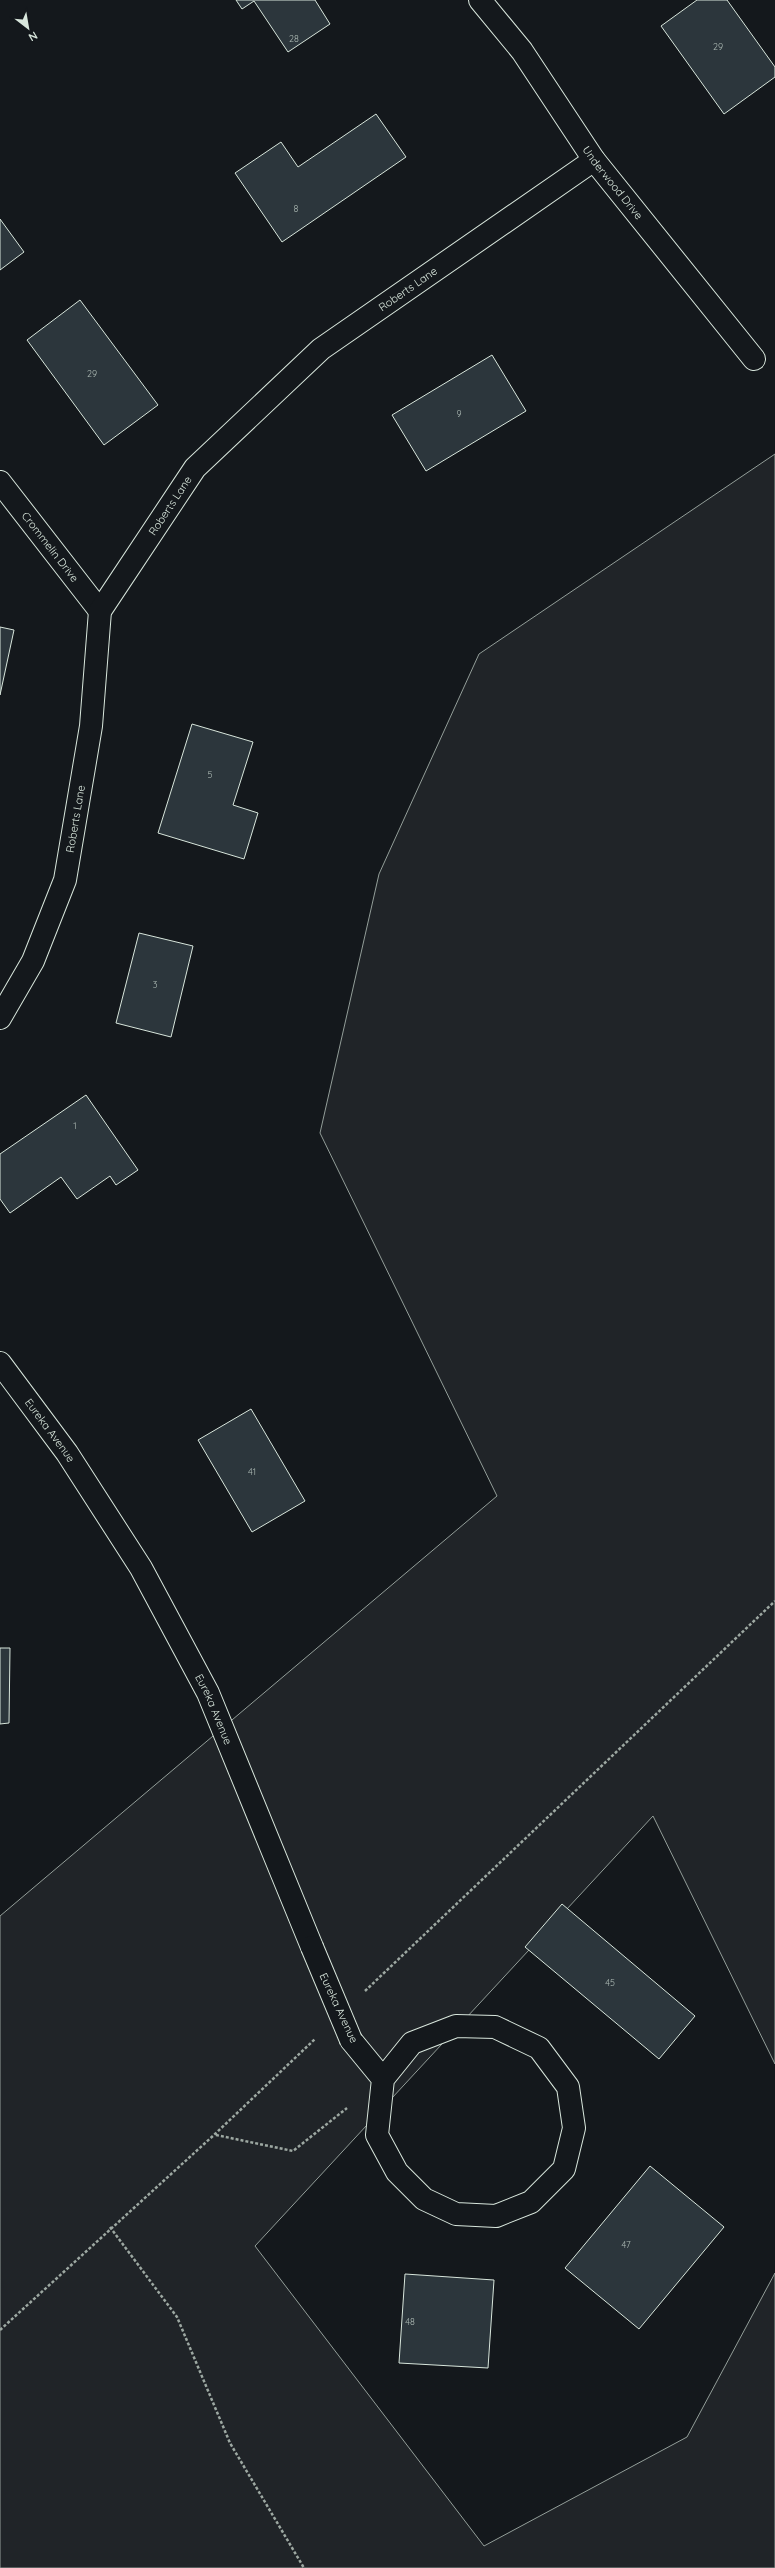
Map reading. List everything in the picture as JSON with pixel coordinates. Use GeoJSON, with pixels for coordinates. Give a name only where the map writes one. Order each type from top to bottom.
{"type":"FeatureCollection","features":[{"type":"Feature","properties":{"kind":"street","name":"Underwood Drive"},"geometry":{"type":"LineString","coordinates":[[480,0],[522,51],[594,160],[754,359]]}},
{"type":"Feature","properties":{"kind":"street","name":"Roberts Lane"},"geometry":{"type":"LineString","coordinates":[[0,1018],[33,961],[65,880],[90,726],[100,611],[195,468],[321,349],[594,160]]}},
{"type":"Feature","properties":{"kind":"street","name":"Crommelin Drive"},"geometry":{"type":"LineString","coordinates":[[0,482],[100,611]]}},
{"type":"Feature","properties":{"kind":"street","name":"Eureka Avenue"},"geometry":{"type":"LineString","coordinates":[[0,1363],[67,1453],[141,1568],[208,1693],[351,2040],[383,2079]]}},
{"type":"Feature","properties":{"kind":"street"},"geometry":{"type":"LineString","coordinates":[[456,2026],[495,2026],[539,2048],[568,2087],[574,2128],[564,2169],[531,2202],[496,2216],[456,2214],[424,2199],[397,2172],[377,2135],[383,2079],[412,2043],[456,2026]]}},
{"type":"Feature","properties":{"kind":"path"},"geometry":{"type":"LineString","coordinates":[[364,1992],[775,1601]]}},
{"type":"Feature","properties":{"kind":"path"},"geometry":{"type":"LineString","coordinates":[[0,2330],[110,2228],[215,2134],[318,2036]]}},
{"type":"Feature","properties":{"kind":"path"},"geometry":{"type":"LineString","coordinates":[[215,2134],[293,2152],[383,2079]]}},
{"type":"Feature","properties":{"kind":"path"},"geometry":{"type":"LineString","coordinates":[[110,2228],[177,2316],[230,2443],[304,2568]]}},
{"type":"Feature","properties":{"kind":"shaded area"},"geometry":{"type":"Polygon","coordinates":[[[775,454],[775,2064],[653,1816],[255,2246],[484,2546],[687,2437],[775,2273],[775,2568],[0,2568],[0,1916],[497,1496],[320,1133],[379,874],[479,654],[775,454]]]}},
{"type":"Feature","properties":{"kind":"building"},"geometry":{"type":"Polygon","coordinates":[[[236,0],[315,0],[330,24],[288,52],[254,1],[242,9],[236,0]]]}},
{"type":"Feature","properties":{"kind":"building"},"geometry":{"type":"Polygon","coordinates":[[[697,0],[727,0],[775,67],[775,77],[724,114],[661,26],[697,0]]]}},
{"type":"Feature","properties":{"kind":"building"},"geometry":{"type":"Polygon","coordinates":[[[376,114],[406,157],[282,242],[235,173],[281,142],[298,167],[376,114]]]}},
{"type":"Feature","properties":{"kind":"building"},"geometry":{"type":"Polygon","coordinates":[[[0,219],[24,252],[0,270],[0,219]]]}},
{"type":"Feature","properties":{"kind":"building"},"geometry":{"type":"Polygon","coordinates":[[[80,300],[158,405],[104,445],[27,340],[80,300]]]}},
{"type":"Feature","properties":{"kind":"building"},"geometry":{"type":"Polygon","coordinates":[[[492,355],[526,411],[426,471],[392,415],[492,355]]]}},
{"type":"Feature","properties":{"kind":"building"},"geometry":{"type":"Polygon","coordinates":[[[0,627],[14,630],[0,695],[0,627]]]}},
{"type":"Feature","properties":{"kind":"building"},"geometry":{"type":"Polygon","coordinates":[[[192,724],[253,742],[233,805],[258,813],[244,859],[158,833],[192,724]]]}},
{"type":"Feature","properties":{"kind":"building"},"geometry":{"type":"Polygon","coordinates":[[[139,933],[193,946],[171,1037],[116,1023],[139,933]]]}},
{"type":"Feature","properties":{"kind":"building"},"geometry":{"type":"Polygon","coordinates":[[[86,1095],[138,1170],[116,1185],[110,1176],[77,1199],[61,1177],[10,1213],[0,1199],[0,1154],[86,1095]]]}},
{"type":"Feature","properties":{"kind":"building"},"geometry":{"type":"Polygon","coordinates":[[[251,1409],[305,1501],[252,1532],[198,1440],[251,1409]]]}},
{"type":"Feature","properties":{"kind":"building"},"geometry":{"type":"Polygon","coordinates":[[[0,1648],[10,1648],[9,1723],[0,1724],[0,1648]]]}},
{"type":"Feature","properties":{"kind":"building"},"geometry":{"type":"Polygon","coordinates":[[[562,1904],[695,2016],[659,2059],[525,1947],[562,1904]]]}},
{"type":"Feature","properties":{"kind":"building"},"geometry":{"type":"Polygon","coordinates":[[[650,2166],[724,2227],[639,2329],[565,2268],[650,2166]]]}},
{"type":"Feature","properties":{"kind":"building"},"geometry":{"type":"Polygon","coordinates":[[[405,2274],[494,2280],[488,2368],[399,2363],[405,2274]]]}}]}
